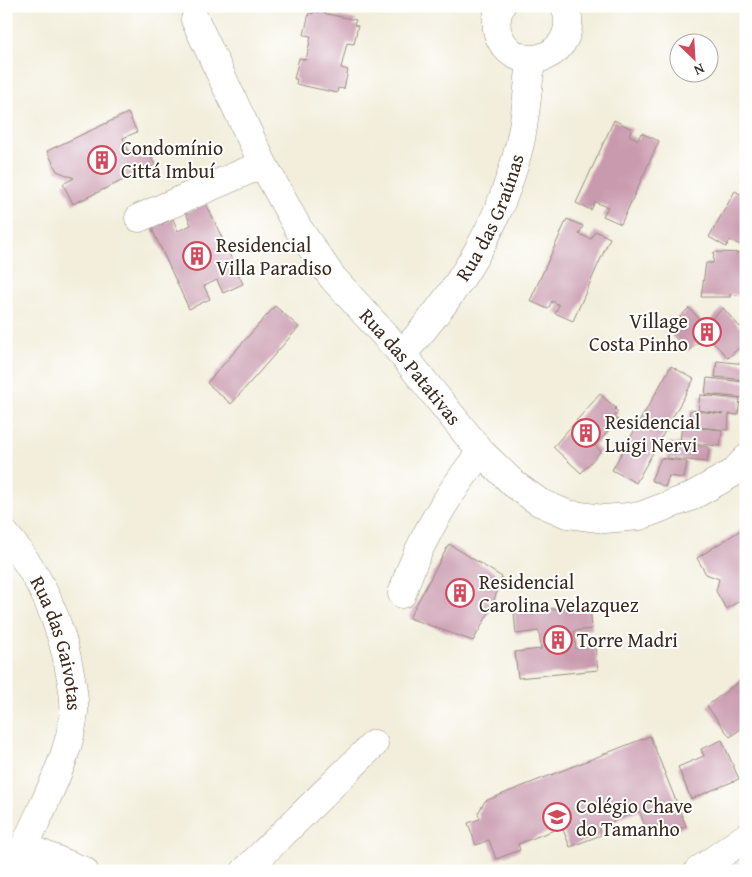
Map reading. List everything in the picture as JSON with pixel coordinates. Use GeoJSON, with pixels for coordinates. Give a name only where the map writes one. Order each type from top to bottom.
{"type":"FeatureCollection","features":[{"type":"Feature","properties":{"kind":"street"},"geometry":{"type":"LineString","coordinates":[[501,6],[496,21],[497,32],[502,43],[509,51],[519,57],[530,60],[543,58],[554,52],[563,43],[568,32],[569,19],[565,6]]}},
{"type":"Feature","properties":{"kind":"street","name":"Rua das Patativas"},"geometry":{"type":"LineString","coordinates":[[195,20],[263,164],[298,228],[332,277],[402,354],[481,452],[514,484],[539,502],[567,514],[604,519],[640,516],[690,497],[733,473],[746,459]]}},
{"type":"Feature","properties":{"kind":"street","name":"Rua das Graúnas"},"geometry":{"type":"LineString","coordinates":[[402,354],[431,321],[475,258],[505,194],[520,144],[526,112],[530,60]]}},
{"type":"Feature","properties":{"kind":"street"},"geometry":{"type":"LineString","coordinates":[[139,218],[263,164]]}},
{"type":"Feature","properties":{"kind":"street"},"geometry":{"type":"LineString","coordinates":[[402,594],[416,556],[439,512],[458,482],[481,452]]}},
{"type":"Feature","properties":{"kind":"street","name":"Rua das Gaivotas"},"geometry":{"type":"LineString","coordinates":[[6,535],[22,554],[48,601],[68,657],[74,711],[70,736],[61,766],[25,847],[12,871]]}},
{"type":"Feature","properties":{"kind":"street"},"geometry":{"type":"LineString","coordinates":[[248,870],[374,744]]}},
{"type":"Feature","properties":{"kind":"street"},"geometry":{"type":"LineString","coordinates":[[698,871],[746,837]]}},
{"type":"Feature","properties":{"kind":"street"},"geometry":{"type":"LineString","coordinates":[[25,847],[84,871]]}},
{"type":"Feature","properties":{"kind":"building"},"geometry":{"type":"Polygon","coordinates":[[[313,11],[356,20],[354,25],[358,26],[354,44],[347,43],[341,68],[348,70],[344,89],[338,88],[337,93],[296,84],[297,79],[294,79],[299,58],[306,60],[311,36],[304,35],[309,13],[313,14],[313,11]]]}},
{"type":"Feature","properties":{"kind":"building","name":"Condomínio Cittá Imbuí"},"geometry":{"type":"Polygon","coordinates":[[[128,113],[137,132],[123,138],[130,155],[146,147],[155,165],[73,204],[63,184],[74,178],[57,171],[47,151],[128,113]]]}},
{"type":"Feature","properties":{"kind":"building"},"geometry":{"type":"Polygon","coordinates":[[[614,120],[632,129],[629,135],[638,140],[641,133],[659,141],[621,224],[603,216],[608,207],[595,202],[591,210],[576,203],[614,120]]]}},
{"type":"Feature","properties":{"kind":"building"},"geometry":{"type":"Polygon","coordinates":[[[735,191],[746,197],[746,248],[730,240],[726,247],[709,237],[735,191]]]}},
{"type":"Feature","properties":{"kind":"building","name":"Residencial Villa Paradiso"},"geometry":{"type":"Polygon","coordinates":[[[206,203],[243,284],[223,293],[217,280],[204,286],[210,299],[189,309],[152,229],[173,219],[178,231],[191,225],[186,213],[206,203]]]}},
{"type":"Feature","properties":{"kind":"building"},"geometry":{"type":"Polygon","coordinates":[[[567,219],[583,226],[579,234],[591,239],[595,231],[610,238],[573,321],[555,313],[559,305],[552,301],[548,309],[530,301],[567,219]]]}},
{"type":"Feature","properties":{"kind":"building"},"geometry":{"type":"Polygon","coordinates":[[[714,252],[746,253],[746,291],[744,290],[743,296],[730,294],[730,297],[701,297],[706,263],[713,263],[714,252]]]}},
{"type":"Feature","properties":{"kind":"building"},"geometry":{"type":"Polygon","coordinates":[[[275,306],[299,327],[231,404],[207,383],[275,306]]]}},
{"type":"Feature","properties":{"kind":"building","name":"Village Costa Pinho"},"geometry":{"type":"Polygon","coordinates":[[[689,308],[705,325],[723,308],[740,327],[746,321],[746,341],[728,358],[706,334],[688,351],[667,329],[689,308]]]}},
{"type":"Feature","properties":{"kind":"building"},"geometry":{"type":"Polygon","coordinates":[[[717,361],[746,364],[746,380],[715,377],[717,361]]]}},
{"type":"Feature","properties":{"kind":"building"},"geometry":{"type":"Polygon","coordinates":[[[671,366],[694,379],[636,483],[612,470],[671,366]]]}},
{"type":"Feature","properties":{"kind":"building"},"geometry":{"type":"Polygon","coordinates":[[[707,378],[746,382],[745,398],[705,394],[707,378]]]}},
{"type":"Feature","properties":{"kind":"building","name":"Residencial Luigi Nervi"},"geometry":{"type":"Polygon","coordinates":[[[600,394],[616,408],[618,412],[614,417],[618,420],[595,446],[601,451],[581,473],[553,447],[600,394]]]}},
{"type":"Feature","properties":{"kind":"building"},"geometry":{"type":"Polygon","coordinates":[[[700,395],[740,399],[738,415],[729,414],[728,430],[688,426],[690,410],[723,414],[698,410],[700,395]]]}},
{"type":"Feature","properties":{"kind":"building"},"geometry":{"type":"Polygon","coordinates":[[[682,426],[722,430],[720,446],[680,442],[682,426]]]}},
{"type":"Feature","properties":{"kind":"building"},"geometry":{"type":"Polygon","coordinates":[[[669,442],[709,447],[707,462],[667,458],[669,442]]]}},
{"type":"Feature","properties":{"kind":"building"},"geometry":{"type":"Polygon","coordinates":[[[661,458],[687,462],[684,478],[669,476],[665,487],[651,480],[661,458]]]}},
{"type":"Feature","properties":{"kind":"building"},"geometry":{"type":"Polygon","coordinates":[[[741,530],[746,538],[746,597],[726,609],[716,591],[719,579],[706,574],[697,558],[741,530]]]}},
{"type":"Feature","properties":{"kind":"building","name":"Residencial Carolina Velazquez"},"geometry":{"type":"Polygon","coordinates":[[[449,544],[502,577],[491,609],[473,641],[409,618],[449,544]]]}},
{"type":"Feature","properties":{"kind":"building","name":"Torre Madri"},"geometry":{"type":"Polygon","coordinates":[[[590,605],[592,629],[574,631],[576,649],[595,647],[598,670],[518,678],[515,652],[541,649],[539,631],[516,634],[514,613],[590,605]]]}},
{"type":"Feature","properties":{"kind":"building"},"geometry":{"type":"Polygon","coordinates":[[[746,676],[746,725],[730,737],[707,706],[746,676]]]}},
{"type":"Feature","properties":{"kind":"building"},"geometry":{"type":"Polygon","coordinates":[[[650,736],[686,826],[666,834],[662,825],[647,831],[639,811],[599,827],[601,835],[570,847],[562,827],[518,844],[520,850],[496,859],[489,840],[476,845],[468,823],[480,819],[478,813],[485,801],[650,736]]]}},
{"type":"Feature","properties":{"kind":"building"},"geometry":{"type":"Polygon","coordinates":[[[722,740],[739,779],[691,799],[678,767],[704,756],[701,749],[722,740]]]}},
{"type":"Feature","properties":{"kind":"place","name":"Condomínio Cittá Imbuí"},"geometry":{"type":"Point","coordinates":[102,160]}},
{"type":"Feature","properties":{"kind":"place","name":"Residencial Villa Paradiso"},"geometry":{"type":"Point","coordinates":[197,256]}},
{"type":"Feature","properties":{"kind":"place","name":"Village Costa Pinho"},"geometry":{"type":"Point","coordinates":[707,332]}},
{"type":"Feature","properties":{"kind":"place","name":"Residencial Luigi Nervi"},"geometry":{"type":"Point","coordinates":[586,433]}},
{"type":"Feature","properties":{"kind":"place","name":"Residencial Carolina Velazquez"},"geometry":{"type":"Point","coordinates":[460,593]}},
{"type":"Feature","properties":{"kind":"place","name":"Torre Madri"},"geometry":{"type":"Point","coordinates":[558,640]}},
{"type":"Feature","properties":{"kind":"place","name":"Colégio Chave do Tamanho"},"geometry":{"type":"Point","coordinates":[557,817]}}]}
